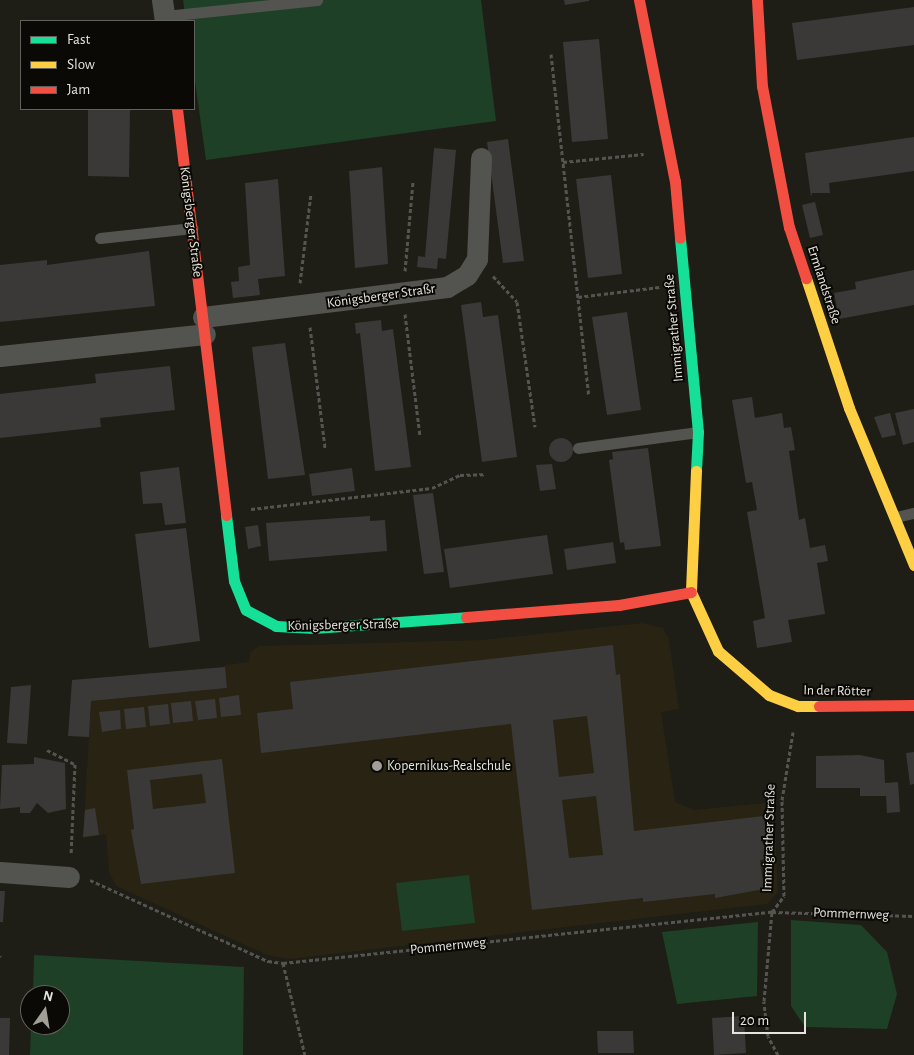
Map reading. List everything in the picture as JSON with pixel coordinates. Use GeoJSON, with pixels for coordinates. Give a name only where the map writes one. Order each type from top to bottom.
{"type":"FeatureCollection","features":[{"type":"Feature","properties":{"kind":"street","name":"Immigrather Straße"},"geometry":{"type":"LineString","coordinates":[[639,0],[670,152],[685,284],[698,432],[691,592],[718,652]]}},
{"type":"Feature","properties":{"kind":"street","name":"Ermlandstraße"},"geometry":{"type":"LineString","coordinates":[[758,0],[762,86],[790,227],[849,408],[896,517],[914,565]]}},
{"type":"Feature","properties":{"kind":"street","name":"Königsberger Straße"},"geometry":{"type":"LineString","coordinates":[[176,110],[234,581],[246,610],[276,626],[412,623],[619,605],[691,592]]}},
{"type":"Feature","properties":{"kind":"street"},"geometry":{"type":"LineString","coordinates":[[477,259],[481,158]]}},
{"type":"Feature","properties":{"kind":"street","name":"Königsberger Straßr"},"geometry":{"type":"LineString","coordinates":[[204,326],[302,307],[402,295],[447,287],[467,275],[477,259]]}},
{"type":"Feature","properties":{"kind":"street"},"geometry":{"type":"LineString","coordinates":[[0,356],[204,326]]}},
{"type":"Feature","properties":{"kind":"street","name":"In der Rötter"},"geometry":{"type":"LineString","coordinates":[[718,652],[769,695],[798,706],[914,705]]}},
{"type":"Feature","properties":{"kind":"street"},"geometry":{"type":"LineString","coordinates":[[0,872],[69,877]]}},
{"type":"Feature","properties":{"kind":"lane"},"geometry":{"type":"LineString","coordinates":[[164,13],[317,0]]}},
{"type":"Feature","properties":{"kind":"lane"},"geometry":{"type":"LineString","coordinates":[[100,238],[192,228]]}},
{"type":"Feature","properties":{"kind":"lane"},"geometry":{"type":"LineString","coordinates":[[578,448],[698,432]]}},
{"type":"Feature","properties":{"kind":"lane"},"geometry":{"type":"LineString","coordinates":[[896,517],[914,513]]}},
{"type":"Feature","properties":{"kind":"path"},"geometry":{"type":"LineString","coordinates":[[551,54],[589,396]]}},
{"type":"Feature","properties":{"kind":"path"},"geometry":{"type":"LineString","coordinates":[[563,162],[670,152]]}},
{"type":"Feature","properties":{"kind":"path"},"geometry":{"type":"LineString","coordinates":[[414,182],[402,295],[420,436]]}},
{"type":"Feature","properties":{"kind":"path"},"geometry":{"type":"LineString","coordinates":[[311,194],[302,307],[325,448]]}},
{"type":"Feature","properties":{"kind":"path"},"geometry":{"type":"LineString","coordinates":[[477,259],[517,302],[535,427]]}},
{"type":"Feature","properties":{"kind":"path"},"geometry":{"type":"LineString","coordinates":[[578,296],[685,284]]}},
{"type":"Feature","properties":{"kind":"path"},"geometry":{"type":"LineString","coordinates":[[225,512],[432,488],[460,475],[484,474]]}},
{"type":"Feature","properties":{"kind":"path","name":"Immigrather Straße"},"geometry":{"type":"LineString","coordinates":[[778,1055],[768,1036],[764,1001],[772,912],[784,896],[782,800],[798,706]]}},
{"type":"Feature","properties":{"kind":"path"},"geometry":{"type":"LineString","coordinates":[[47,750],[75,764],[69,877]]}},
{"type":"Feature","properties":{"kind":"path","name":"Pommernweg"},"geometry":{"type":"LineString","coordinates":[[69,877],[96,880],[268,961],[282,963],[772,912],[914,916]]}},
{"type":"Feature","properties":{"kind":"path"},"geometry":{"type":"LineString","coordinates":[[282,963],[305,1055]]}},
{"type":"Feature","properties":{"kind":"shaded area","name":"Kopernikus-Realschule"},"geometry":{"type":"Polygon","coordinates":[[[642,623],[663,628],[669,639],[679,709],[661,712],[675,802],[694,810],[774,802],[778,892],[767,904],[289,959],[267,955],[116,886],[109,872],[106,834],[83,838],[91,701],[227,688],[224,665],[249,662],[250,652],[260,646],[481,640],[642,623]]]}},
{"type":"Feature","properties":{"kind":"green space"},"geometry":{"type":"Polygon","coordinates":[[[183,0],[481,0],[496,121],[206,160],[195,81],[195,20],[186,20],[183,0]]]}},
{"type":"Feature","properties":{"kind":"green space"},"geometry":{"type":"Polygon","coordinates":[[[469,875],[475,923],[402,931],[396,883],[469,875]]]}},
{"type":"Feature","properties":{"kind":"green space"},"geometry":{"type":"Polygon","coordinates":[[[791,920],[861,925],[887,952],[897,994],[887,1029],[805,1027],[791,1006],[791,920]]]}},
{"type":"Feature","properties":{"kind":"green space"},"geometry":{"type":"Polygon","coordinates":[[[758,922],[757,996],[677,1004],[662,932],[758,922]]]}},
{"type":"Feature","properties":{"kind":"green space"},"geometry":{"type":"Polygon","coordinates":[[[34,955],[244,967],[243,1055],[30,1055],[31,1035],[70,1035],[70,985],[33,985],[34,955]]]}},
{"type":"Feature","properties":{"kind":"building"},"geometry":{"type":"Polygon","coordinates":[[[564,0],[589,0],[589,1],[565,5],[564,0]]]}},
{"type":"Feature","properties":{"kind":"building"},"geometry":{"type":"Polygon","coordinates":[[[914,7],[914,45],[797,60],[792,23],[914,7]]]}},
{"type":"Feature","properties":{"kind":"building"},"geometry":{"type":"Polygon","coordinates":[[[599,39],[608,139],[572,142],[563,42],[599,39]]]}},
{"type":"Feature","properties":{"kind":"building"},"geometry":{"type":"Polygon","coordinates":[[[88,110],[130,110],[129,177],[88,176],[88,110]]]}},
{"type":"Feature","properties":{"kind":"building"},"geometry":{"type":"Polygon","coordinates":[[[914,137],[914,171],[829,183],[830,193],[812,193],[811,197],[805,153],[914,137]]]}},
{"type":"Feature","properties":{"kind":"building"},"geometry":{"type":"Polygon","coordinates":[[[508,139],[524,261],[503,263],[487,142],[508,139]]]}},
{"type":"Feature","properties":{"kind":"building"},"geometry":{"type":"Polygon","coordinates":[[[434,148],[456,150],[446,259],[438,258],[437,269],[417,267],[418,256],[425,257],[434,148]]]}},
{"type":"Feature","properties":{"kind":"building"},"geometry":{"type":"Polygon","coordinates":[[[382,167],[388,264],[355,268],[349,171],[382,167]]]}},
{"type":"Feature","properties":{"kind":"building"},"geometry":{"type":"Polygon","coordinates":[[[611,175],[622,274],[588,278],[576,179],[611,175]]]}},
{"type":"Feature","properties":{"kind":"building"},"geometry":{"type":"Polygon","coordinates":[[[278,179],[285,276],[258,279],[260,295],[233,298],[231,282],[239,281],[238,267],[250,265],[245,183],[278,179]]]}},
{"type":"Feature","properties":{"kind":"building"},"geometry":{"type":"Polygon","coordinates":[[[815,202],[823,235],[810,238],[802,205],[815,202]]]}},
{"type":"Feature","properties":{"kind":"building"},"geometry":{"type":"Polygon","coordinates":[[[149,251],[155,306],[0,322],[0,265],[47,260],[47,265],[149,251]]]}},
{"type":"Feature","properties":{"kind":"building"},"geometry":{"type":"Polygon","coordinates":[[[914,270],[914,305],[839,319],[834,293],[856,289],[855,282],[914,270]]]}},
{"type":"Feature","properties":{"kind":"building"},"geometry":{"type":"Polygon","coordinates":[[[481,302],[483,317],[498,315],[517,457],[482,462],[461,305],[481,302]]]}},
{"type":"Feature","properties":{"kind":"building"},"geometry":{"type":"Polygon","coordinates":[[[627,312],[641,410],[607,415],[592,317],[627,312]]]}},
{"type":"Feature","properties":{"kind":"building"},"geometry":{"type":"Polygon","coordinates":[[[381,320],[382,331],[393,329],[411,467],[375,471],[360,333],[356,334],[355,323],[381,320]]]}},
{"type":"Feature","properties":{"kind":"building"},"geometry":{"type":"Polygon","coordinates":[[[285,343],[305,475],[268,479],[252,347],[285,343]]]}},
{"type":"Feature","properties":{"kind":"building"},"geometry":{"type":"Polygon","coordinates":[[[170,366],[175,410],[100,418],[101,427],[0,438],[0,394],[96,383],[95,374],[170,366]]]}},
{"type":"Feature","properties":{"kind":"building"},"geometry":{"type":"Polygon","coordinates":[[[752,397],[755,418],[782,413],[784,428],[791,427],[795,450],[789,451],[799,520],[805,518],[810,548],[825,545],[828,561],[817,563],[825,614],[788,620],[792,642],[757,648],[753,621],[765,618],[747,512],[757,510],[752,482],[746,483],[732,400],[752,397]]]}},
{"type":"Feature","properties":{"kind":"building"},"geometry":{"type":"Polygon","coordinates":[[[914,409],[914,442],[903,445],[895,413],[914,409]]]}},
{"type":"Feature","properties":{"kind":"building"},"geometry":{"type":"Polygon","coordinates":[[[890,413],[896,435],[882,438],[874,417],[890,413]]]}},
{"type":"Feature","properties":{"kind":"building"},"geometry":{"type":"Polygon","coordinates":[[[561,438],[569,442],[573,450],[569,458],[561,462],[553,458],[549,450],[553,442],[561,438]]]}},
{"type":"Feature","properties":{"kind":"building"},"geometry":{"type":"Polygon","coordinates":[[[648,448],[661,546],[625,550],[624,542],[620,543],[609,460],[613,459],[612,452],[648,448]]]}},
{"type":"Feature","properties":{"kind":"building"},"geometry":{"type":"Polygon","coordinates":[[[552,464],[556,489],[540,491],[536,465],[552,464]]]}},
{"type":"Feature","properties":{"kind":"building"},"geometry":{"type":"Polygon","coordinates":[[[179,467],[186,523],[165,525],[162,503],[143,504],[140,472],[179,467]]]}},
{"type":"Feature","properties":{"kind":"building"},"geometry":{"type":"Polygon","coordinates":[[[352,468],[355,491],[312,496],[309,474],[352,468]]]}},
{"type":"Feature","properties":{"kind":"building"},"geometry":{"type":"Polygon","coordinates":[[[433,493],[444,572],[424,574],[413,495],[433,493]]]}},
{"type":"Feature","properties":{"kind":"building"},"geometry":{"type":"Polygon","coordinates":[[[370,516],[370,521],[385,520],[387,551],[269,561],[266,523],[370,516]]]}},
{"type":"Feature","properties":{"kind":"building"},"geometry":{"type":"Polygon","coordinates":[[[258,525],[261,546],[248,549],[245,527],[258,525]]]}},
{"type":"Feature","properties":{"kind":"building"},"geometry":{"type":"Polygon","coordinates":[[[186,528],[200,641],[149,648],[135,534],[186,528]]]}},
{"type":"Feature","properties":{"kind":"building"},"geometry":{"type":"Polygon","coordinates":[[[547,535],[553,574],[450,588],[444,549],[547,535]]]}},
{"type":"Feature","properties":{"kind":"building"},"geometry":{"type":"Polygon","coordinates":[[[613,542],[616,563],[567,570],[564,549],[613,542]]]}},
{"type":"Feature","properties":{"kind":"building"},"geometry":{"type":"Polygon","coordinates":[[[613,645],[616,675],[620,674],[634,831],[764,816],[769,859],[760,860],[764,889],[715,898],[715,894],[643,902],[643,898],[532,910],[511,724],[261,753],[257,713],[293,709],[290,682],[613,645]],[[587,716],[553,720],[559,777],[594,773],[587,716]],[[596,796],[562,800],[569,858],[603,855],[596,796]]]}},
{"type":"Feature","properties":{"kind":"building"},"geometry":{"type":"Polygon","coordinates":[[[225,667],[227,688],[91,701],[89,737],[68,736],[72,680],[225,667]]]}},
{"type":"Feature","properties":{"kind":"building"},"geometry":{"type":"Polygon","coordinates":[[[31,685],[27,744],[7,743],[11,687],[31,685]]]}},
{"type":"Feature","properties":{"kind":"building"},"geometry":{"type":"Polygon","coordinates":[[[239,695],[241,715],[221,717],[219,698],[239,695]]]}},
{"type":"Feature","properties":{"kind":"building"},"geometry":{"type":"Polygon","coordinates":[[[215,699],[217,718],[198,720],[195,701],[215,699]]]}},
{"type":"Feature","properties":{"kind":"building"},"geometry":{"type":"Polygon","coordinates":[[[191,701],[193,721],[173,723],[171,703],[191,701]]]}},
{"type":"Feature","properties":{"kind":"building"},"geometry":{"type":"Polygon","coordinates":[[[168,704],[170,724],[150,726],[148,706],[168,704]]]}},
{"type":"Feature","properties":{"kind":"building"},"geometry":{"type":"Polygon","coordinates":[[[144,707],[146,727],[126,729],[124,709],[144,707]]]}},
{"type":"Feature","properties":{"kind":"building"},"geometry":{"type":"Polygon","coordinates":[[[120,710],[121,729],[102,732],[99,712],[120,710]]]}},
{"type":"Feature","properties":{"kind":"building"},"geometry":{"type":"Polygon","coordinates":[[[914,752],[914,784],[910,785],[906,753],[914,752]]]}},
{"type":"Feature","properties":{"kind":"building"},"geometry":{"type":"Polygon","coordinates":[[[860,755],[884,760],[885,783],[898,782],[900,812],[887,813],[886,796],[860,796],[860,788],[816,788],[816,756],[860,755]]]}},
{"type":"Feature","properties":{"kind":"building"},"geometry":{"type":"Polygon","coordinates":[[[34,757],[65,763],[66,809],[48,813],[37,803],[30,813],[20,813],[20,807],[0,809],[2,765],[34,764],[34,757]]]}},
{"type":"Feature","properties":{"kind":"building"},"geometry":{"type":"Polygon","coordinates":[[[222,759],[235,873],[141,884],[131,830],[134,829],[127,770],[222,759]],[[202,774],[150,780],[153,809],[206,803],[202,774]]]}},
{"type":"Feature","properties":{"kind":"building"},"geometry":{"type":"Polygon","coordinates":[[[95,808],[99,835],[83,837],[85,810],[95,808]]]}},
{"type":"Feature","properties":{"kind":"building"},"geometry":{"type":"Polygon","coordinates":[[[0,891],[5,891],[3,922],[0,922],[0,891]]]}},
{"type":"Feature","properties":{"kind":"building"},"geometry":{"type":"Polygon","coordinates":[[[744,1016],[746,1053],[714,1055],[712,1018],[744,1016]]]}},
{"type":"Feature","properties":{"kind":"building"},"geometry":{"type":"Polygon","coordinates":[[[0,1018],[10,1018],[9,1055],[0,1055],[0,1018]]]}},
{"type":"Feature","properties":{"kind":"building"},"geometry":{"type":"Polygon","coordinates":[[[597,1031],[633,1031],[634,1053],[598,1053],[597,1031]]]}},
{"type":"Feature","properties":{"kind":"traffic: fast"},"geometry":{"type":"LineString","coordinates":[[680,238],[698,432],[696,471]]}},
{"type":"Feature","properties":{"kind":"traffic: fast"},"geometry":{"type":"LineString","coordinates":[[226,515],[234,581],[246,610],[276,626],[314,628],[466,617]]}},
{"type":"Feature","properties":{"kind":"traffic: slow"},"geometry":{"type":"LineString","coordinates":[[806,278],[849,408],[914,565]]}},
{"type":"Feature","properties":{"kind":"traffic: slow"},"geometry":{"type":"LineString","coordinates":[[696,471],[691,592],[718,651],[769,695],[798,706],[819,706]]}},
{"type":"Feature","properties":{"kind":"traffic: jam"},"geometry":{"type":"LineString","coordinates":[[639,0],[675,181],[680,238]]}},
{"type":"Feature","properties":{"kind":"traffic: jam"},"geometry":{"type":"LineString","coordinates":[[757,0],[762,86],[789,227],[806,278]]}},
{"type":"Feature","properties":{"kind":"traffic: jam"},"geometry":{"type":"LineString","coordinates":[[177,110],[226,515]]}},
{"type":"Feature","properties":{"kind":"traffic: jam"},"geometry":{"type":"LineString","coordinates":[[466,617],[619,605],[691,592]]}},
{"type":"Feature","properties":{"kind":"traffic: jam"},"geometry":{"type":"LineString","coordinates":[[819,706],[914,705]]}},
{"type":"Feature","properties":{"kind":"place","name":"Kopernikus-Realschule"},"geometry":{"type":"Point","coordinates":[377,766]}}]}
